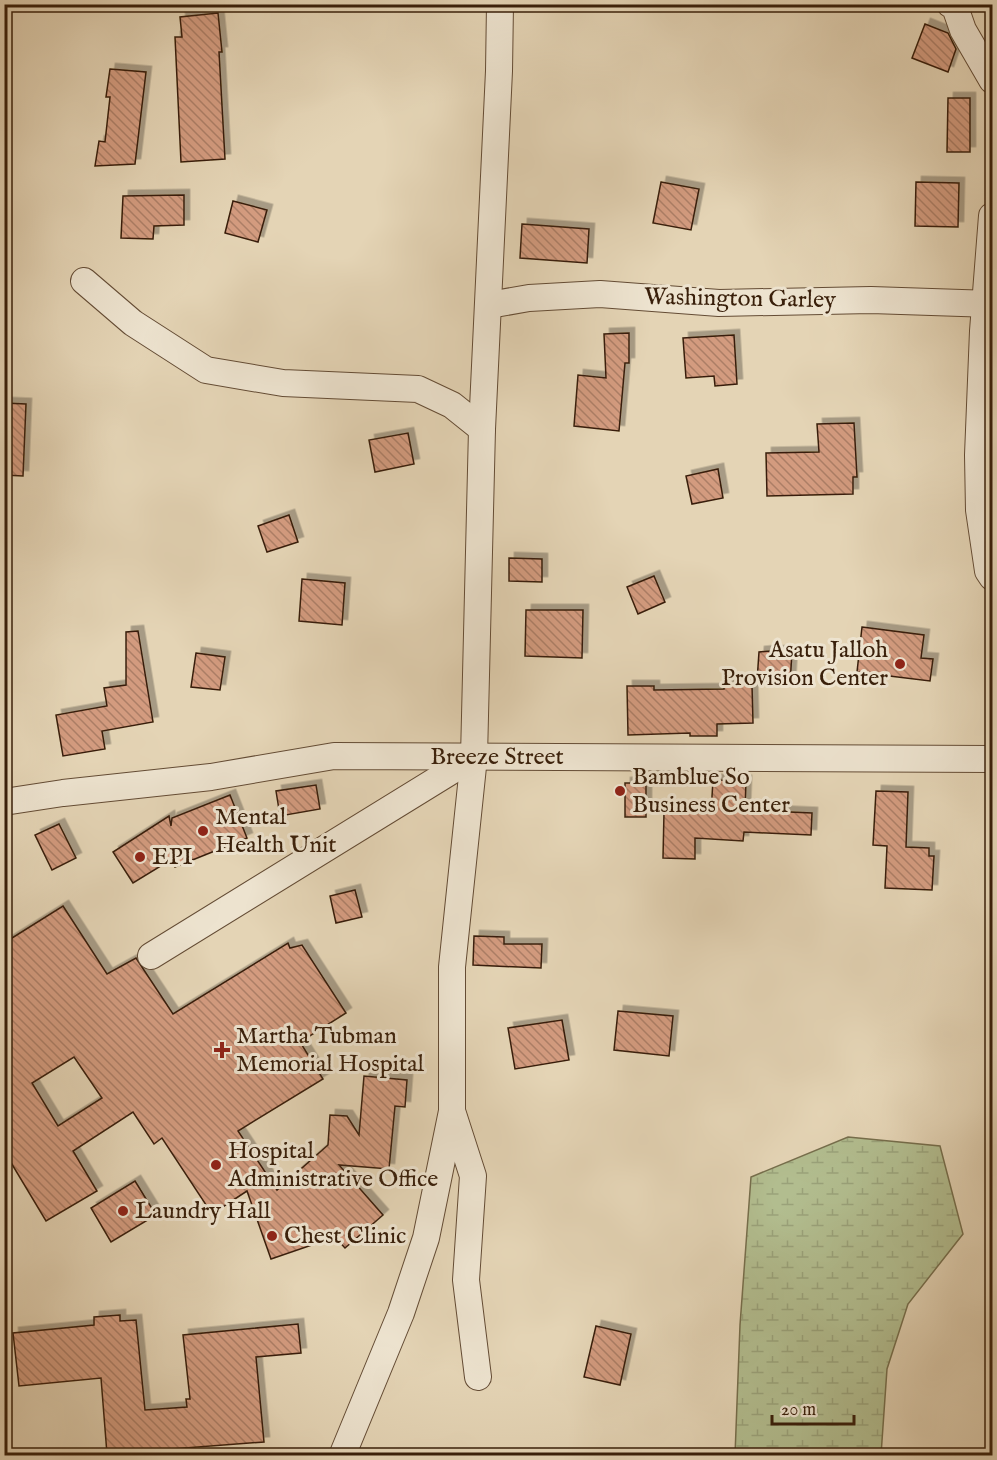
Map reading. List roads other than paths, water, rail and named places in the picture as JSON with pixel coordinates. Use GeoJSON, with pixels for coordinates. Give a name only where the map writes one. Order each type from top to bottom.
{"type":"FeatureCollection","features":[{"type":"Feature","properties":{"kind":"street"},"geometry":{"type":"LineString","coordinates":[[342,1455],[401,1313],[426,1238],[452,1111],[452,968],[474,757],[482,429],[500,4]]}},
{"type":"Feature","properties":{"kind":"street"},"geometry":{"type":"LineString","coordinates":[[950,4],[955,7],[963,30],[993,80]]}},
{"type":"Feature","properties":{"kind":"street"},"geometry":{"type":"LineString","coordinates":[[993,216],[978,488],[988,571],[993,577]]}},
{"type":"Feature","properties":{"kind":"street"},"geometry":{"type":"LineString","coordinates":[[84,281],[133,323],[206,370],[283,383],[418,389],[452,405],[482,429]]}},
{"type":"Feature","properties":{"kind":"street","name":"Washington Garley"},"geometry":{"type":"LineString","coordinates":[[489,305],[529,298],[600,294],[719,303],[871,300],[926,304],[989,304]]}},
{"type":"Feature","properties":{"kind":"street","name":"Breeze Street"},"geometry":{"type":"LineString","coordinates":[[4,802],[63,793],[211,777],[334,756],[993,759]]}},
{"type":"Feature","properties":{"kind":"street"},"geometry":{"type":"LineString","coordinates":[[152,956],[474,757]]}},
{"type":"Feature","properties":{"kind":"street"},"geometry":{"type":"LineString","coordinates":[[452,1111],[473,1176],[466,1280],[478,1377]]}},
{"type":"Feature","properties":{"kind":"place","name":"Asatu Jalloh Provision Center"},"geometry":{"type":"Point","coordinates":[900,664]}},
{"type":"Feature","properties":{"kind":"place","name":"Bamblue So Business Center"},"geometry":{"type":"Point","coordinates":[620,791]}},
{"type":"Feature","properties":{"kind":"place","name":"Mental Health Unit"},"geometry":{"type":"Point","coordinates":[203,831]}},
{"type":"Feature","properties":{"kind":"place","name":"EPI"},"geometry":{"type":"Point","coordinates":[140,857]}},
{"type":"Feature","properties":{"kind":"place","name":"Martha Tubman Memorial Hospital"},"geometry":{"type":"Point","coordinates":[222,1050]}},
{"type":"Feature","properties":{"kind":"place","name":"Hospital Administrative Office"},"geometry":{"type":"Point","coordinates":[216,1165]}},
{"type":"Feature","properties":{"kind":"place","name":"Laundry Hall"},"geometry":{"type":"Point","coordinates":[123,1211]}},
{"type":"Feature","properties":{"kind":"place","name":"Chest Clinic"},"geometry":{"type":"Point","coordinates":[272,1236]}}]}
